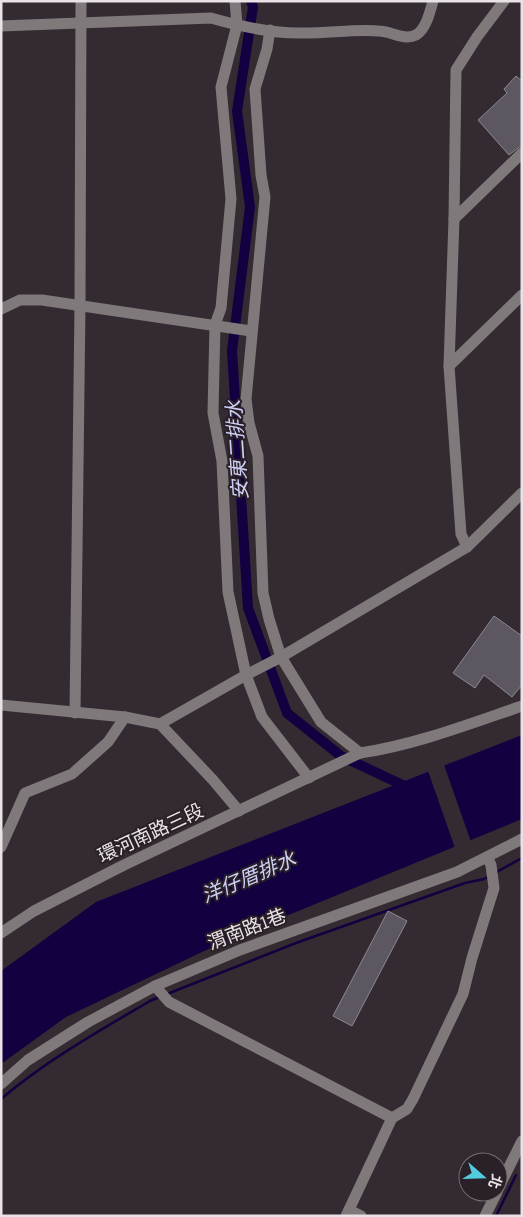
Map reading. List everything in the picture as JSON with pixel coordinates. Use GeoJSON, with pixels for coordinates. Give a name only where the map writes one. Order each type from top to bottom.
{"type":"FeatureCollection","features":[{"type":"Feature","properties":{"kind":"street"},"geometry":{"type":"LineString","coordinates":[[74,713],[80,305],[81,1]]}},
{"type":"Feature","properties":{"kind":"street"},"geometry":{"type":"LineString","coordinates":[[235,1],[238,25],[221,87],[231,199],[221,308],[217,326],[213,413],[222,461],[228,592],[262,717],[314,775]]}},
{"type":"Feature","properties":{"kind":"street"},"geometry":{"type":"LineString","coordinates":[[1,26],[211,18],[238,25],[297,34],[380,30],[405,38],[416,35],[420,31],[426,22],[433,1]]}},
{"type":"Feature","properties":{"kind":"street"},"geometry":{"type":"LineString","coordinates":[[467,547],[461,534],[450,366],[456,70],[477,36],[504,1]]}},
{"type":"Feature","properties":{"kind":"street"},"geometry":{"type":"LineString","coordinates":[[270,30],[267,49],[255,88],[261,175],[265,197],[246,399],[249,423],[258,456],[263,593],[278,658],[321,722],[360,753]]}},
{"type":"Feature","properties":{"kind":"street"},"geometry":{"type":"LineString","coordinates":[[454,219],[522,152]]}},
{"type":"Feature","properties":{"kind":"street"},"geometry":{"type":"LineString","coordinates":[[450,366],[522,295]]}},
{"type":"Feature","properties":{"kind":"street"},"geometry":{"type":"LineString","coordinates":[[1,309],[20,300],[42,300],[252,330]]}},
{"type":"Feature","properties":{"kind":"street"},"geometry":{"type":"LineString","coordinates":[[160,724],[278,658],[467,547],[522,493]]}},
{"type":"Feature","properties":{"kind":"street"},"geometry":{"type":"LineString","coordinates":[[1,706],[126,717],[160,724],[213,780],[239,811]]}},
{"type":"Feature","properties":{"kind":"street","name":"環河南路三段"},"geometry":{"type":"LineString","coordinates":[[1,933],[34,911],[124,865],[360,753],[382,750],[419,740],[522,706]]}},
{"type":"Feature","properties":{"kind":"street"},"geometry":{"type":"LineString","coordinates":[[1,847],[25,793],[72,774],[108,742],[126,717]]}},
{"type":"Feature","properties":{"kind":"street","name":"渭南路1巷"},"geometry":{"type":"LineString","coordinates":[[1,1084],[28,1060],[88,1022],[156,986],[240,950],[457,872],[522,839]]}},
{"type":"Feature","properties":{"kind":"street"},"geometry":{"type":"LineString","coordinates":[[361,1216],[348,1213],[392,1118],[407,1109],[413,1099],[463,994],[494,888],[491,865],[487,857]]}},
{"type":"Feature","properties":{"kind":"street"},"geometry":{"type":"LineString","coordinates":[[156,986],[169,1002],[392,1118]]}},
{"type":"Feature","properties":{"kind":"street"},"geometry":{"type":"LineString","coordinates":[[508,1175],[518,1161],[522,1141]]}},
{"type":"Feature","properties":{"kind":"street"},"geometry":{"type":"LineString","coordinates":[[485,1216],[492,1202]]}},
{"type":"Feature","properties":{"kind":"water","name":"洋仔厝排水"},"geometry":{"type":"Polygon","coordinates":[[[522,735],[522,819],[223,942],[66,1017],[1,1064],[1,971],[96,902],[522,735]]]}},
{"type":"Feature","properties":{"kind":"pier"},"geometry":{"type":"Polygon","coordinates":[[[443,762],[471,842],[455,848],[427,768],[443,762]]]}},
{"type":"Feature","properties":{"kind":"building"},"geometry":{"type":"Polygon","coordinates":[[[516,76],[522,81],[522,145],[509,155],[478,120],[507,93],[504,89],[516,76]]]}},
{"type":"Feature","properties":{"kind":"building"},"geometry":{"type":"Polygon","coordinates":[[[494,616],[522,636],[522,685],[512,697],[484,675],[475,688],[453,673],[494,616]]]}},
{"type":"Feature","properties":{"kind":"building"},"geometry":{"type":"Polygon","coordinates":[[[388,911],[407,921],[352,1026],[333,1016],[388,911]]]}},
{"type":"Feature","properties":{"kind":"waterway","name":"安東二排水"},"geometry":{"type":"LineString","coordinates":[[251,1],[253,7],[237,111],[250,207],[232,351],[248,608],[287,713],[341,756],[409,788]]}},
{"type":"Feature","properties":{"kind":"waterway"},"geometry":{"type":"LineString","coordinates":[[495,873],[522,858]]}},
{"type":"Feature","properties":{"kind":"waterway"},"geometry":{"type":"LineString","coordinates":[[167,994],[296,943],[465,883],[490,876]]}},
{"type":"Feature","properties":{"kind":"waterway"},"geometry":{"type":"LineString","coordinates":[[1,1099],[37,1071],[74,1047],[159,997]]}},
{"type":"Feature","properties":{"kind":"waterway"},"geometry":{"type":"LineString","coordinates":[[496,1216],[516,1175]]}}]}
